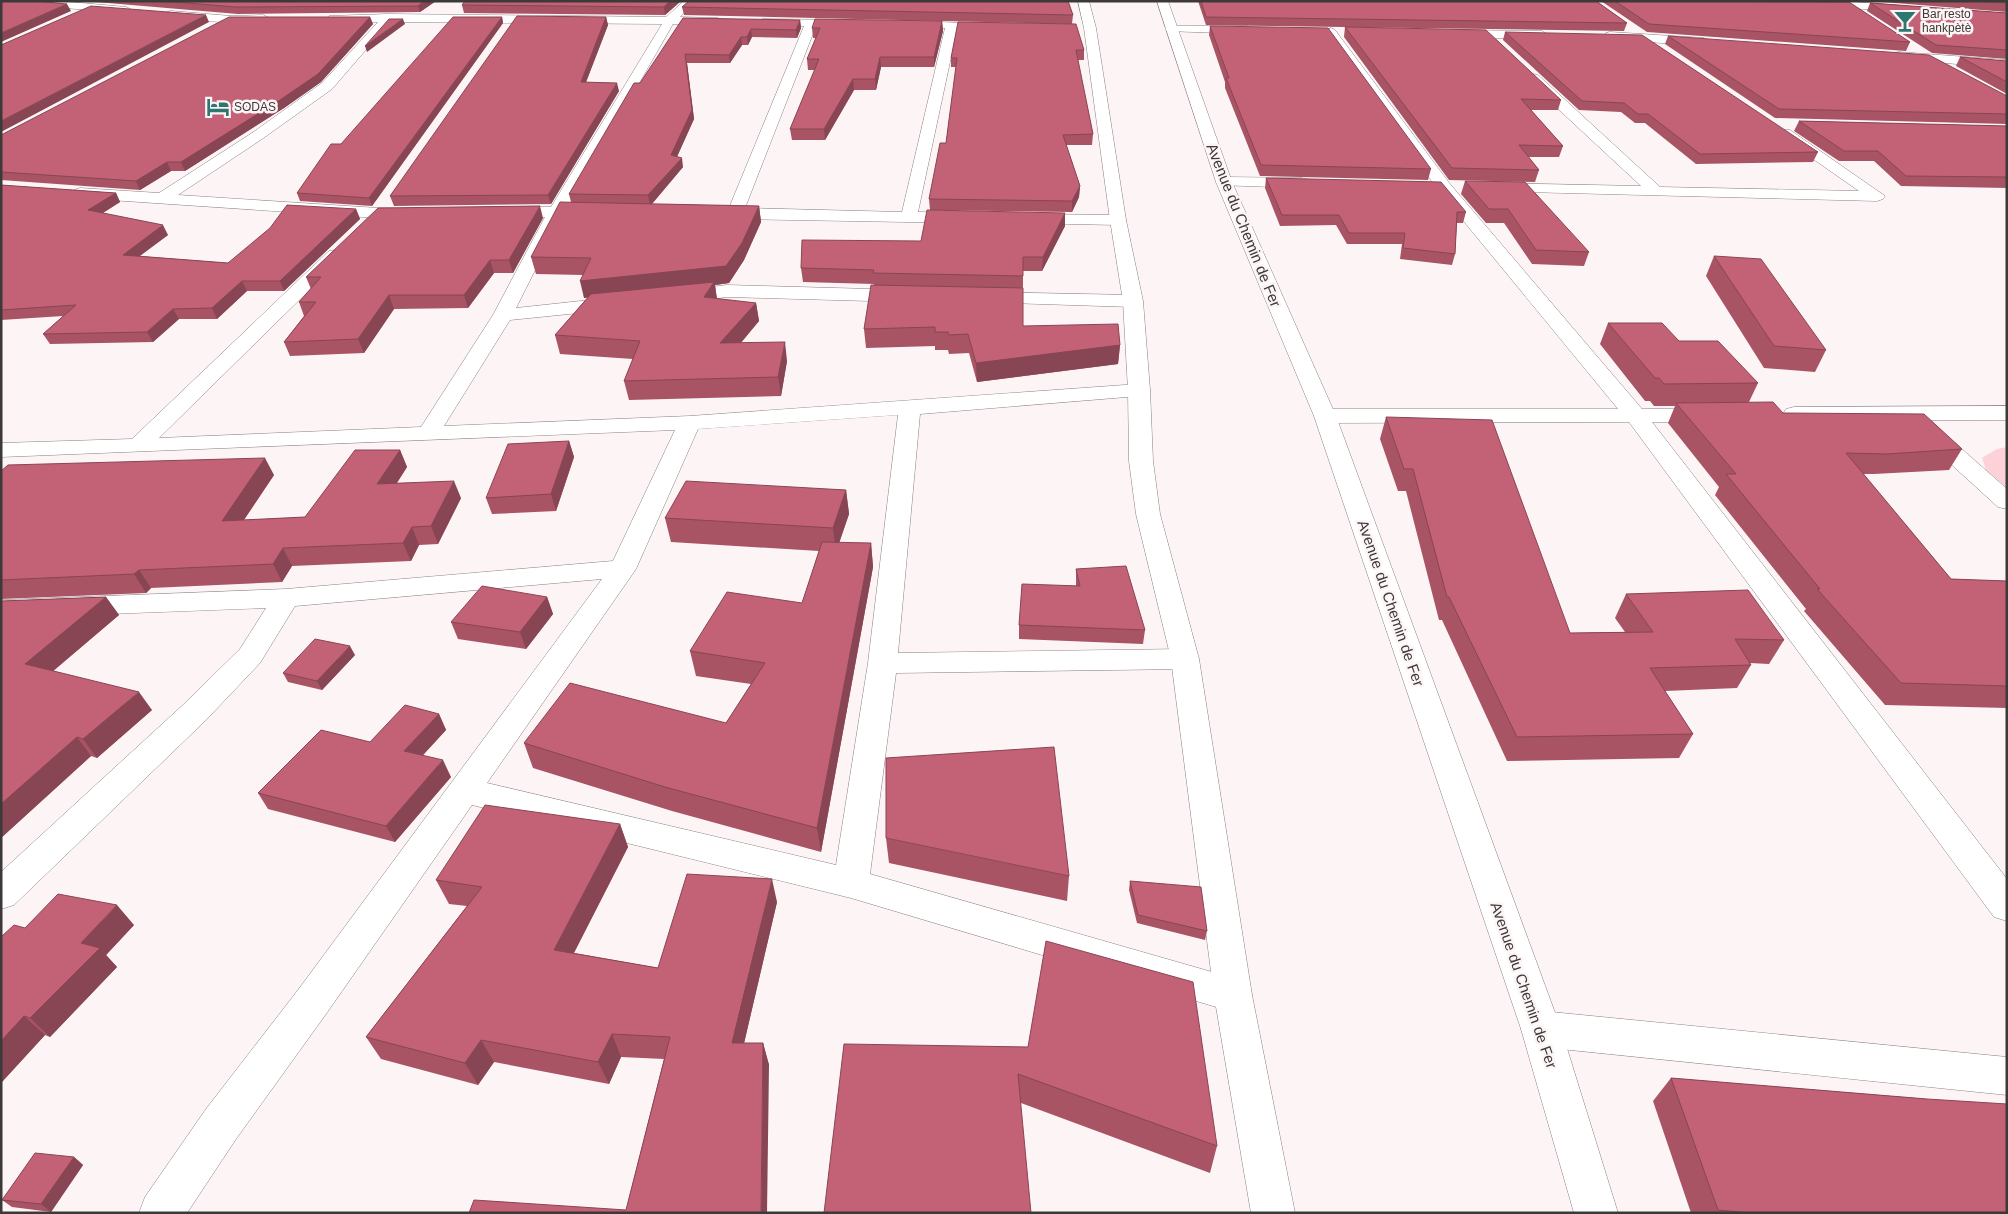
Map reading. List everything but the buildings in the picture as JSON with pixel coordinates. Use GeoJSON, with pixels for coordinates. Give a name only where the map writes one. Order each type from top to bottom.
{"type":"FeatureCollection","features":[{"type":"Feature","properties":{"kind":"street"},"geometry":{"type":"LineString","coordinates":[[15,1],[142,12]]}},
{"type":"Feature","properties":{"kind":"street"},"geometry":{"type":"LineString","coordinates":[[428,434],[503,315],[558,212],[670,20],[691,1]]}},
{"type":"Feature","properties":{"kind":"street"},"geometry":{"type":"LineString","coordinates":[[1083,1],[1085,27],[1133,301],[1139,390],[1141,461],[1148,514],[1185,659],[1233,994],[1274,1213]]}},
{"type":"Feature","properties":{"kind":"street","name":"Avenue du Chemin de Fer"},"geometry":{"type":"LineString","coordinates":[[1162,1],[1224,182],[1325,416],[1542,1029],[1596,1213]]}},
{"type":"Feature","properties":{"kind":"street"},"geometry":{"type":"LineString","coordinates":[[1791,1],[1849,5],[1916,6],[1886,1]]}},
{"type":"Feature","properties":{"kind":"street"},"geometry":{"type":"LineString","coordinates":[[205,32],[231,19],[251,5]]}},
{"type":"Feature","properties":{"kind":"street"},"geometry":{"type":"LineString","coordinates":[[1849,5],[1873,21]]}},
{"type":"Feature","properties":{"kind":"street"},"geometry":{"type":"LineString","coordinates":[[74,16],[92,8]]}},
{"type":"Feature","properties":{"kind":"street"},"geometry":{"type":"LineString","coordinates":[[162,13],[231,19],[270,18]]}},
{"type":"Feature","properties":{"kind":"street"},"geometry":{"type":"LineString","coordinates":[[319,18],[727,21]]}},
{"type":"Feature","properties":{"kind":"street"},"geometry":{"type":"LineString","coordinates":[[161,199],[258,136],[327,86],[388,18]]}},
{"type":"Feature","properties":{"kind":"street"},"geometry":{"type":"LineString","coordinates":[[504,34],[516,18]]}},
{"type":"Feature","properties":{"kind":"street"},"geometry":{"type":"LineString","coordinates":[[755,22],[858,23]]}},
{"type":"Feature","properties":{"kind":"street"},"geometry":{"type":"LineString","coordinates":[[734,214],[811,22]]}},
{"type":"Feature","properties":{"kind":"street"},"geometry":{"type":"LineString","coordinates":[[1620,22],[1667,53]]}},
{"type":"Feature","properties":{"kind":"street"},"geometry":{"type":"LineString","coordinates":[[896,24],[1011,26]]}},
{"type":"Feature","properties":{"kind":"street"},"geometry":{"type":"LineString","coordinates":[[908,217],[952,25]]}},
{"type":"Feature","properties":{"kind":"street"},"geometry":{"type":"LineString","coordinates":[[1171,29],[1256,30]]}},
{"type":"Feature","properties":{"kind":"street"},"geometry":{"type":"LineString","coordinates":[[1334,32],[1451,187],[1636,416],[2007,906]]}},
{"type":"Feature","properties":{"kind":"street"},"geometry":{"type":"LineString","coordinates":[[1438,34],[1555,36]]}},
{"type":"Feature","properties":{"kind":"street"},"geometry":{"type":"LineString","coordinates":[[1487,34],[1501,48]]}},
{"type":"Feature","properties":{"kind":"street"},"geometry":{"type":"LineString","coordinates":[[1594,36],[1712,42]]}},
{"type":"Feature","properties":{"kind":"street"},"geometry":{"type":"LineString","coordinates":[[1904,42],[1952,72]]}},
{"type":"Feature","properties":{"kind":"street"},"geometry":{"type":"LineString","coordinates":[[1889,55],[2007,64]]}},
{"type":"Feature","properties":{"kind":"street"},"geometry":{"type":"LineString","coordinates":[[1523,68],[1655,191]]}},
{"type":"Feature","properties":{"kind":"street"},"geometry":{"type":"LineString","coordinates":[[1451,187],[1877,196],[1770,124],[1800,124]]}},
{"type":"Feature","properties":{"kind":"street"},"geometry":{"type":"LineString","coordinates":[[1224,182],[1320,184]]}},
{"type":"Feature","properties":{"kind":"street"},"geometry":{"type":"LineString","coordinates":[[67,192],[378,213],[428,212]]}},
{"type":"Feature","properties":{"kind":"street"},"geometry":{"type":"LineString","coordinates":[[364,227],[389,198]]}},
{"type":"Feature","properties":{"kind":"street"},"geometry":{"type":"LineString","coordinates":[[488,212],[607,212]]}},
{"type":"Feature","properties":{"kind":"street"},"geometry":{"type":"LineString","coordinates":[[705,213],[978,218]]}},
{"type":"Feature","properties":{"kind":"street"},"geometry":{"type":"LineString","coordinates":[[1008,218],[1118,220]]}},
{"type":"Feature","properties":{"kind":"street"},"geometry":{"type":"LineString","coordinates":[[138,446],[350,240]]}},
{"type":"Feature","properties":{"kind":"street"},"geometry":{"type":"LineString","coordinates":[[658,299],[727,292],[925,296]]}},
{"type":"Feature","properties":{"kind":"street"},"geometry":{"type":"LineString","coordinates":[[964,297],[1133,301]]}},
{"type":"Feature","properties":{"kind":"street"},"geometry":{"type":"LineString","coordinates":[[503,315],[639,301]]}},
{"type":"Feature","properties":{"kind":"street"},"geometry":{"type":"LineString","coordinates":[[1,450],[690,423],[1139,390]]}},
{"type":"Feature","properties":{"kind":"street"},"geometry":{"type":"LineString","coordinates":[[851,883],[883,663],[910,408]]}},
{"type":"Feature","properties":{"kind":"street"},"geometry":{"type":"LineString","coordinates":[[1907,412],[2007,502]]}},
{"type":"Feature","properties":{"kind":"street"},"geometry":{"type":"LineString","coordinates":[[1772,414],[2007,413]]}},
{"type":"Feature","properties":{"kind":"street"},"geometry":{"type":"LineString","coordinates":[[1325,416],[1733,415]]}},
{"type":"Feature","properties":{"kind":"street"},"geometry":{"type":"LineString","coordinates":[[161,1213],[221,1124],[324,986],[623,569],[690,423]]}},
{"type":"Feature","properties":{"kind":"street"},"geometry":{"type":"LineString","coordinates":[[1,609],[286,598],[623,569]]}},
{"type":"Feature","properties":{"kind":"street"},"geometry":{"type":"LineString","coordinates":[[1,894],[195,712],[250,656],[286,598]]}},
{"type":"Feature","properties":{"kind":"street"},"geometry":{"type":"LineString","coordinates":[[883,663],[1185,659]]}},
{"type":"Feature","properties":{"kind":"street"},"geometry":{"type":"LineString","coordinates":[[463,790],[851,883],[1233,994]]}},
{"type":"Feature","properties":{"kind":"street"},"geometry":{"type":"LineString","coordinates":[[1542,1029],[2007,1076]]}},
{"type":"Feature","properties":{"kind":"shaded area"},"geometry":{"type":"Polygon","coordinates":[[[2007,447],[2007,488],[1986,470],[1982,458],[1997,449],[2007,447]]]}},
{"type":"Feature","properties":{"kind":"place","name":"Bar resto hankpètè"},"geometry":{"type":"Point","coordinates":[1905,21]}},
{"type":"Feature","properties":{"kind":"place","name":"SODAS"},"geometry":{"type":"Point","coordinates":[218,107]}}]}
